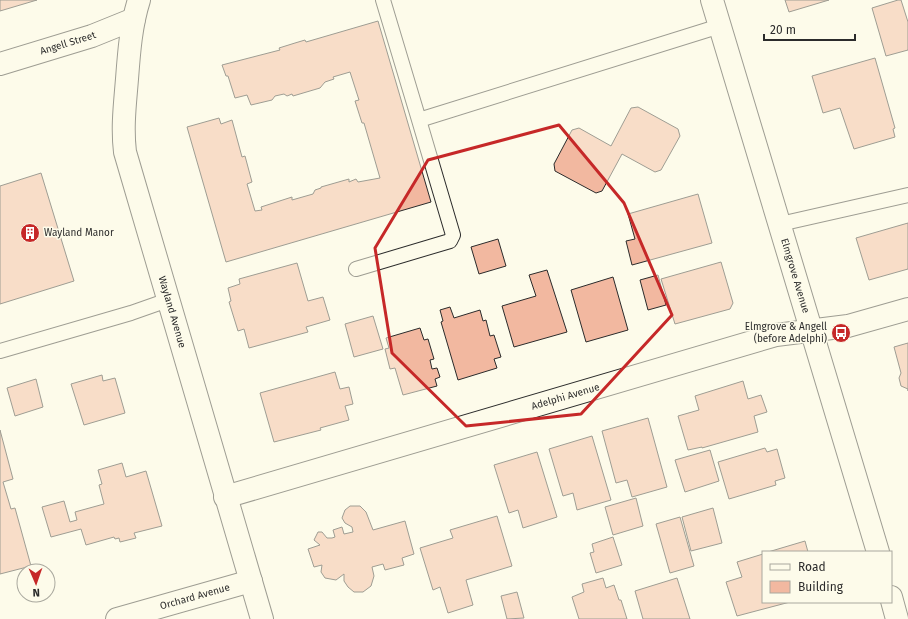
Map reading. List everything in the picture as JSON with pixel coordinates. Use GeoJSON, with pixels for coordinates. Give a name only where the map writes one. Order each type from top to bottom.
{"type":"FeatureCollection","features":[{"type":"Feature","properties":{"kind":"street","name":"Elmgrove Avenue"},"geometry":{"type":"LineString","coordinates":[[712,0],[878,551]]}},
{"type":"Feature","properties":{"kind":"street","name":"Angell Street"},"geometry":{"type":"LineString","coordinates":[[0,64],[92,36],[136,9]]}},
{"type":"Feature","properties":{"kind":"street","name":"Wayland Avenue"},"geometry":{"type":"LineString","coordinates":[[136,9],[123,130],[125,152],[225,498],[262,619]]}},
{"type":"Feature","properties":{"kind":"street","name":"Adelphi Avenue"},"geometry":{"type":"LineString","coordinates":[[225,498],[776,335],[848,326],[908,309]]}},
{"type":"Feature","properties":{"kind":"street","name":"Orchard Avenue"},"geometry":{"type":"LineString","coordinates":[[117,619],[251,581]]}},
{"type":"Feature","properties":{"kind":"street"},"geometry":{"type":"LineString","coordinates":[[892,600],[898,619]]}},
{"type":"Feature","properties":{"kind":"lane"},"geometry":{"type":"LineString","coordinates":[[356,269],[450,240],[453,235],[383,0]]}},
{"type":"Feature","properties":{"kind":"lane"},"geometry":{"type":"LineString","coordinates":[[419,120],[720,26]]}},
{"type":"Feature","properties":{"kind":"lane"},"geometry":{"type":"LineString","coordinates":[[780,224],[908,195]]}},
{"type":"Feature","properties":{"kind":"lane"},"geometry":{"type":"LineString","coordinates":[[0,351],[131,313],[168,300]]}},
{"type":"Feature","properties":{"kind":"highlighted area"},"geometry":{"type":"Polygon","coordinates":[[[559,125],[624,203],[672,315],[581,414],[466,426],[392,353],[375,248],[428,160],[559,125]]]}},
{"type":"Feature","properties":{"kind":"building"},"geometry":{"type":"Polygon","coordinates":[[[0,0],[37,0],[0,11],[0,0]]]}},
{"type":"Feature","properties":{"kind":"building"},"geometry":{"type":"Polygon","coordinates":[[[785,0],[829,0],[789,12],[785,0]]]}},
{"type":"Feature","properties":{"kind":"building"},"geometry":{"type":"Polygon","coordinates":[[[901,0],[908,22],[908,50],[886,56],[872,8],[901,0]]]}},
{"type":"Feature","properties":{"kind":"building"},"geometry":{"type":"Polygon","coordinates":[[[378,21],[431,202],[226,262],[187,127],[219,118],[221,124],[232,120],[242,157],[245,156],[252,182],[247,184],[255,211],[262,210],[261,207],[292,197],[292,200],[313,194],[315,190],[321,187],[349,179],[349,182],[356,179],[358,182],[380,178],[364,123],[362,123],[355,101],[359,100],[350,72],[333,77],[334,79],[325,82],[320,88],[293,96],[292,94],[287,96],[284,94],[275,96],[272,100],[251,105],[247,95],[235,98],[228,76],[226,76],[222,65],[280,50],[279,48],[305,40],[306,42],[378,21]]]}},
{"type":"Feature","properties":{"kind":"building"},"geometry":{"type":"Polygon","coordinates":[[[875,58],[895,128],[893,129],[895,137],[854,149],[840,108],[823,113],[812,76],[875,58]]]}},
{"type":"Feature","properties":{"kind":"building"},"geometry":{"type":"Polygon","coordinates":[[[638,107],[678,129],[680,136],[661,170],[655,172],[622,154],[602,191],[596,193],[555,171],[554,164],[572,130],[579,128],[611,146],[631,108],[638,107]]]}},
{"type":"Feature","properties":{"kind":"building","name":"Wayland Manor"},"geometry":{"type":"Polygon","coordinates":[[[41,173],[74,281],[0,304],[0,186],[41,173]]]}},
{"type":"Feature","properties":{"kind":"building"},"geometry":{"type":"Polygon","coordinates":[[[698,194],[712,243],[632,265],[626,241],[635,239],[628,214],[698,194]]]}},
{"type":"Feature","properties":{"kind":"building"},"geometry":{"type":"Polygon","coordinates":[[[908,223],[908,269],[869,280],[856,238],[908,223]]]}},
{"type":"Feature","properties":{"kind":"building"},"geometry":{"type":"Polygon","coordinates":[[[498,239],[506,266],[479,274],[471,247],[498,239]]]}},
{"type":"Feature","properties":{"kind":"building"},"geometry":{"type":"Polygon","coordinates":[[[721,262],[733,303],[730,309],[675,324],[661,279],[721,262]]]}},
{"type":"Feature","properties":{"kind":"building"},"geometry":{"type":"Polygon","coordinates":[[[297,263],[308,301],[323,297],[330,320],[306,327],[308,332],[249,348],[244,329],[238,331],[229,302],[231,301],[228,288],[240,284],[239,279],[297,263]]]}},
{"type":"Feature","properties":{"kind":"building"},"geometry":{"type":"Polygon","coordinates":[[[547,270],[567,332],[514,347],[502,306],[536,296],[529,275],[547,270]]]}},
{"type":"Feature","properties":{"kind":"building"},"geometry":{"type":"Polygon","coordinates":[[[658,275],[666,305],[648,310],[640,280],[658,275]]]}},
{"type":"Feature","properties":{"kind":"building"},"geometry":{"type":"Polygon","coordinates":[[[613,277],[628,330],[586,342],[571,290],[613,277]]]}},
{"type":"Feature","properties":{"kind":"building"},"geometry":{"type":"Polygon","coordinates":[[[450,307],[454,318],[480,310],[483,321],[486,320],[490,336],[494,335],[501,357],[494,359],[497,368],[458,380],[441,322],[443,321],[440,310],[450,307]]]}},
{"type":"Feature","properties":{"kind":"building"},"geometry":{"type":"Polygon","coordinates":[[[373,316],[383,349],[354,357],[345,324],[373,316]]]}},
{"type":"Feature","properties":{"kind":"building"},"geometry":{"type":"Polygon","coordinates":[[[420,328],[424,340],[428,339],[434,359],[430,360],[432,369],[437,368],[440,377],[435,379],[437,386],[403,395],[395,368],[390,369],[385,349],[389,348],[386,338],[420,328]]]}},
{"type":"Feature","properties":{"kind":"building"},"geometry":{"type":"Polygon","coordinates":[[[908,343],[908,389],[901,386],[899,378],[901,373],[894,347],[908,343]]]}},
{"type":"Feature","properties":{"kind":"building"},"geometry":{"type":"Polygon","coordinates":[[[335,372],[340,389],[349,387],[353,404],[345,406],[349,420],[320,428],[321,430],[274,442],[260,393],[335,372]]]}},
{"type":"Feature","properties":{"kind":"building"},"geometry":{"type":"Polygon","coordinates":[[[102,375],[103,381],[115,378],[125,413],[84,425],[71,384],[102,375]]]}},
{"type":"Feature","properties":{"kind":"building"},"geometry":{"type":"Polygon","coordinates":[[[36,379],[43,407],[15,416],[7,388],[36,379]]]}},
{"type":"Feature","properties":{"kind":"building"},"geometry":{"type":"Polygon","coordinates":[[[743,381],[748,399],[761,395],[767,412],[754,416],[758,432],[702,448],[688,450],[678,416],[699,410],[695,396],[743,381]]]}},
{"type":"Feature","properties":{"kind":"building"},"geometry":{"type":"Polygon","coordinates":[[[648,418],[667,487],[632,497],[627,480],[616,483],[602,431],[648,418]]]}},
{"type":"Feature","properties":{"kind":"building"},"geometry":{"type":"Polygon","coordinates":[[[0,430],[13,479],[3,482],[11,509],[15,508],[30,563],[16,563],[16,570],[0,574],[0,430]]]}},
{"type":"Feature","properties":{"kind":"building"},"geometry":{"type":"Polygon","coordinates":[[[592,436],[611,500],[577,510],[573,493],[563,496],[549,449],[592,436]]]}},
{"type":"Feature","properties":{"kind":"building"},"geometry":{"type":"Polygon","coordinates":[[[765,448],[767,452],[777,449],[785,478],[775,481],[776,485],[729,499],[718,462],[765,448]]]}},
{"type":"Feature","properties":{"kind":"building"},"geometry":{"type":"Polygon","coordinates":[[[710,450],[719,481],[685,492],[675,460],[710,450]]]}},
{"type":"Feature","properties":{"kind":"building"},"geometry":{"type":"Polygon","coordinates":[[[537,452],[557,517],[523,528],[518,510],[509,513],[494,465],[537,452]]]}},
{"type":"Feature","properties":{"kind":"building"},"geometry":{"type":"Polygon","coordinates":[[[122,463],[126,477],[146,471],[162,526],[134,533],[136,538],[120,542],[119,538],[115,539],[114,537],[86,545],[81,529],[51,537],[42,507],[64,501],[70,522],[77,520],[75,512],[104,504],[99,485],[102,484],[98,470],[122,463]]]}},
{"type":"Feature","properties":{"kind":"building"},"geometry":{"type":"Polygon","coordinates":[[[636,498],[643,526],[613,535],[605,507],[636,498]]]}},
{"type":"Feature","properties":{"kind":"building"},"geometry":{"type":"Polygon","coordinates":[[[350,506],[360,506],[366,512],[373,530],[405,521],[414,554],[402,558],[404,565],[385,570],[383,564],[372,567],[374,576],[371,586],[363,592],[354,592],[348,587],[344,581],[344,574],[336,580],[325,578],[321,572],[322,565],[314,567],[308,549],[320,545],[314,540],[318,532],[322,532],[327,538],[332,538],[335,537],[333,530],[342,527],[344,534],[353,532],[352,527],[345,523],[342,518],[345,510],[350,506]]]}},
{"type":"Feature","properties":{"kind":"building"},"geometry":{"type":"Polygon","coordinates":[[[713,508],[722,543],[691,551],[682,517],[713,508]]]}},
{"type":"Feature","properties":{"kind":"building"},"geometry":{"type":"Polygon","coordinates":[[[497,516],[512,566],[466,580],[473,605],[448,613],[440,587],[433,590],[420,548],[453,538],[450,530],[497,516]]]}},
{"type":"Feature","properties":{"kind":"building"},"geometry":{"type":"Polygon","coordinates":[[[680,517],[694,566],[670,573],[656,524],[680,517]]]}},
{"type":"Feature","properties":{"kind":"building"},"geometry":{"type":"Polygon","coordinates":[[[613,537],[622,565],[596,573],[590,553],[594,552],[592,544],[613,537]]]}},
{"type":"Feature","properties":{"kind":"building"},"geometry":{"type":"Polygon","coordinates":[[[805,541],[808,551],[771,551],[805,541]]]}},
{"type":"Feature","properties":{"kind":"building"},"geometry":{"type":"Polygon","coordinates":[[[762,554],[762,603],[786,603],[737,616],[726,582],[742,577],[737,562],[762,554]]]}},
{"type":"Feature","properties":{"kind":"building"},"geometry":{"type":"Polygon","coordinates":[[[603,578],[606,588],[614,585],[627,619],[579,619],[572,597],[584,592],[582,584],[603,578]]]}},
{"type":"Feature","properties":{"kind":"building"},"geometry":{"type":"Polygon","coordinates":[[[677,578],[690,619],[643,619],[635,591],[677,578]]]}},
{"type":"Feature","properties":{"kind":"building"},"geometry":{"type":"Polygon","coordinates":[[[517,592],[524,618],[507,619],[501,596],[517,592]]]}},
{"type":"Feature","properties":{"kind":"place","name":"Wayland Manor"},"geometry":{"type":"Point","coordinates":[30,233]}},
{"type":"Feature","properties":{"kind":"place","name":"Elmgrove & Angell (before Adelphi)"},"geometry":{"type":"Point","coordinates":[841,333]}}]}
